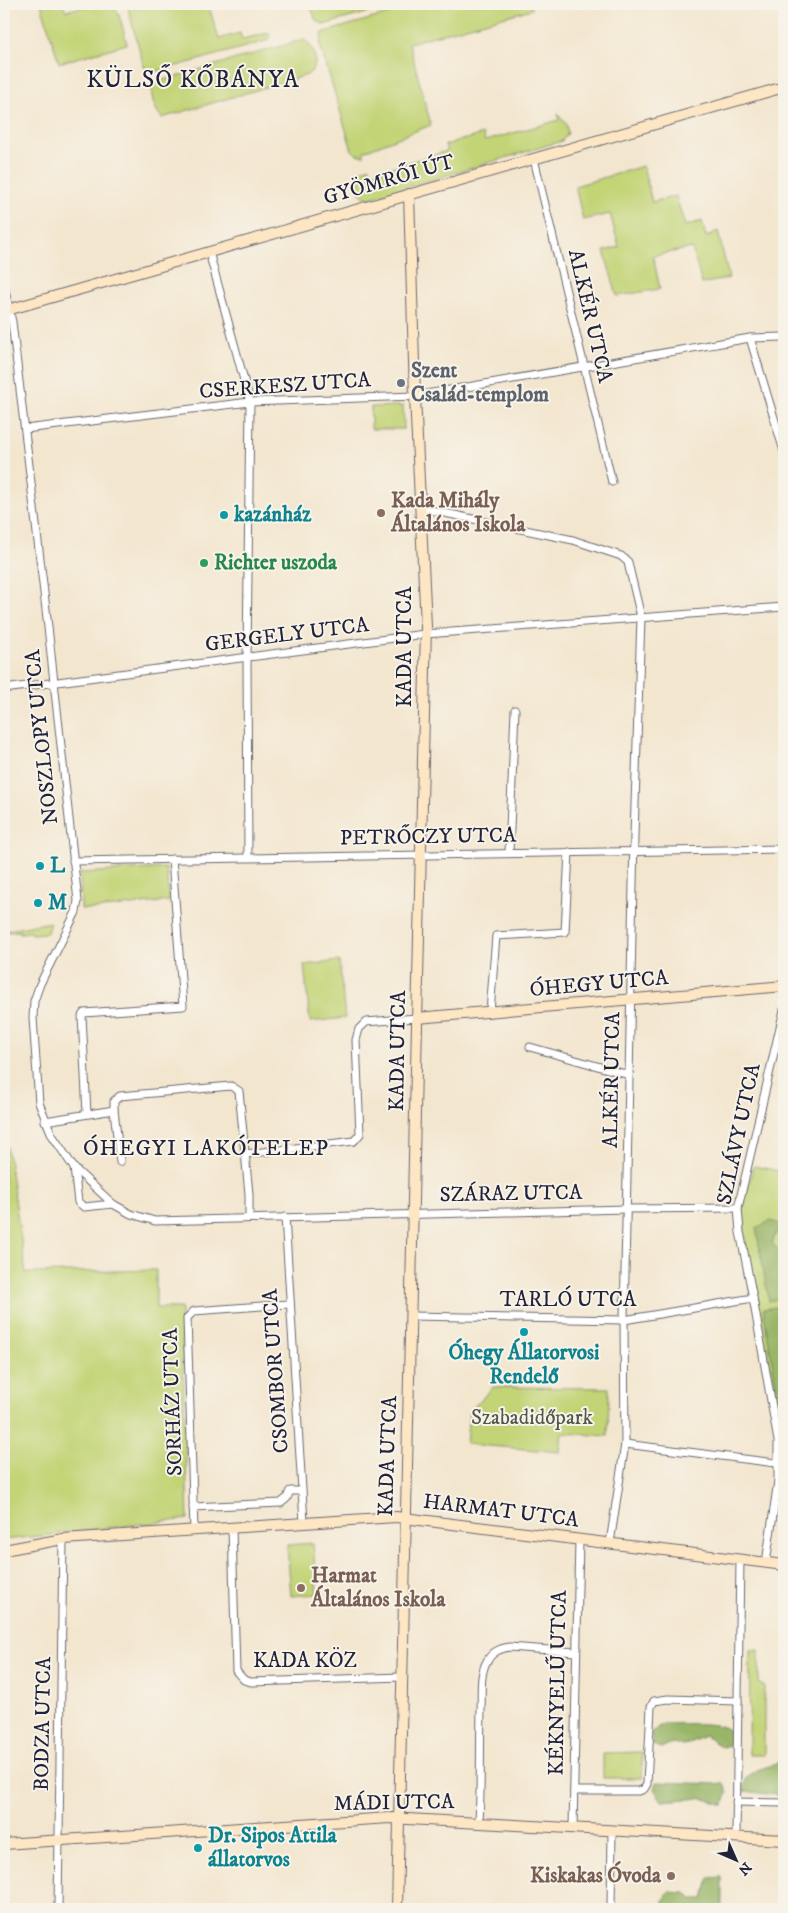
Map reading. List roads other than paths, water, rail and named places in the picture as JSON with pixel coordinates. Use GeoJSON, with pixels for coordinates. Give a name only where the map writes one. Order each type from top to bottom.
{"type":"FeatureCollection","features":[{"type":"Feature","properties":{"kind":"street","name":"GYÖMRŐI ÚT"},"geometry":{"type":"LineString","coordinates":[[7,310],[784,87]]}},
{"type":"Feature","properties":{"kind":"street","name":"ALKÉR UTCA"},"geometry":{"type":"LineString","coordinates":[[534,159],[612,482]]}},
{"type":"Feature","properties":{"kind":"street","name":"KADA UTCA"},"geometry":{"type":"LineString","coordinates":[[397,1909],[426,634],[415,396],[409,194]]}},
{"type":"Feature","properties":{"kind":"street"},"geometry":{"type":"LineString","coordinates":[[209,252],[250,402],[247,657],[248,857]]}},
{"type":"Feature","properties":{"kind":"street","name":"NOSZLOPY UTCA"},"geometry":{"type":"LineString","coordinates":[[4,286],[25,429],[78,901],[76,912],[40,984],[34,1001],[32,1018],[39,1103],[52,1135],[74,1168],[113,1204],[131,1214],[155,1221],[285,1217]]}},
{"type":"Feature","properties":{"kind":"street","name":"CSERKESZ UTCA"},"geometry":{"type":"LineString","coordinates":[[25,429],[250,402],[415,396],[750,338],[784,337]]}},
{"type":"Feature","properties":{"kind":"street"},"geometry":{"type":"LineString","coordinates":[[750,338],[784,451]]}},
{"type":"Feature","properties":{"kind":"street","name":"ALKÉR UTCA"},"geometry":{"type":"LineString","coordinates":[[420,508],[573,540],[621,556],[628,562],[641,617],[626,1209],[624,1320],[625,1444],[610,1543]]}},
{"type":"Feature","properties":{"kind":"street","name":"GERGELY UTCA"},"geometry":{"type":"LineString","coordinates":[[4,689],[426,634],[784,607]]}},
{"type":"Feature","properties":{"kind":"street"},"geometry":{"type":"LineString","coordinates":[[510,853],[515,710]]}},
{"type":"Feature","properties":{"kind":"street","name":"PETRŐCZY UTCA"},"geometry":{"type":"LineString","coordinates":[[73,861],[784,849]]}},
{"type":"Feature","properties":{"kind":"street"},"geometry":{"type":"LineString","coordinates":[[490,1012],[496,936],[565,932],[569,852]]}},
{"type":"Feature","properties":{"kind":"street"},"geometry":{"type":"LineString","coordinates":[[87,1114],[82,1016],[84,1013],[183,1006],[172,859]]}},
{"type":"Feature","properties":{"kind":"street","name":"ÓHEGY UTCA"},"geometry":{"type":"LineString","coordinates":[[418,1018],[784,986]]}},
{"type":"Feature","properties":{"kind":"street","name":"SZLÁVY UTCA"},"geometry":{"type":"LineString","coordinates":[[766,1563],[781,1463],[740,1232],[738,1208],[784,1010]]}},
{"type":"Feature","properties":{"kind":"street"},"geometry":{"type":"LineString","coordinates":[[246,1154],[354,1141],[360,1134],[356,1040],[359,1029],[366,1022],[418,1018]]}},
{"type":"Feature","properties":{"kind":"street"},"geometry":{"type":"LineString","coordinates":[[530,1048],[629,1075]]}},
{"type":"Feature","properties":{"kind":"street"},"geometry":{"type":"LineString","coordinates":[[120,1162],[114,1101],[120,1096],[231,1086],[239,1091],[250,1194],[249,1218]]}},
{"type":"Feature","properties":{"kind":"street"},"geometry":{"type":"LineString","coordinates":[[45,1121],[114,1110]]}},
{"type":"Feature","properties":{"kind":"street","name":"NOSZLOPY UTCA"},"geometry":{"type":"LineString","coordinates":[[74,1168],[78,1202],[84,1207],[113,1204]]}},
{"type":"Feature","properties":{"kind":"street","name":"SZÁRAZ UTCA"},"geometry":{"type":"LineString","coordinates":[[285,1217],[738,1208]]}},
{"type":"Feature","properties":{"kind":"street","name":"CSOMBOR UTCA"},"geometry":{"type":"LineString","coordinates":[[285,1217],[304,1522]]}},
{"type":"Feature","properties":{"kind":"street","name":"TARLÓ UTCA"},"geometry":{"type":"LineString","coordinates":[[411,1316],[624,1320],[753,1298]]}},
{"type":"Feature","properties":{"kind":"street","name":"SORHÁZ UTCA"},"geometry":{"type":"LineString","coordinates":[[194,1530],[187,1318],[194,1311],[289,1304]]}},
{"type":"Feature","properties":{"kind":"street"},"geometry":{"type":"LineString","coordinates":[[625,1444],[781,1463]]}},
{"type":"Feature","properties":{"kind":"street"},"geometry":{"type":"LineString","coordinates":[[193,1507],[281,1503],[287,1498],[290,1491],[302,1491]]}},
{"type":"Feature","properties":{"kind":"street","name":"HARMAT UTCA"},"geometry":{"type":"LineString","coordinates":[[4,1550],[63,1539],[396,1517],[784,1565]]}},
{"type":"Feature","properties":{"kind":"street","name":"KADA KÖZ"},"geometry":{"type":"LineString","coordinates":[[232,1528],[236,1671],[239,1676],[250,1682],[402,1677]]}},
{"type":"Feature","properties":{"kind":"street","name":"BODZA UTCA"},"geometry":{"type":"LineString","coordinates":[[58,1909],[63,1539]]}},
{"type":"Feature","properties":{"kind":"street","name":"KÉKNYELŰ UTCA"},"geometry":{"type":"LineString","coordinates":[[573,1828],[579,1539]]}},
{"type":"Feature","properties":{"kind":"street"},"geometry":{"type":"LineString","coordinates":[[736,1838],[740,1559]]}},
{"type":"Feature","properties":{"kind":"street"},"geometry":{"type":"LineString","coordinates":[[479,1822],[483,1668],[486,1662],[491,1655],[500,1649],[576,1652]]}},
{"type":"Feature","properties":{"kind":"street"},"geometry":{"type":"LineString","coordinates":[[574,1791],[644,1789],[647,1784],[651,1707],[654,1701],[668,1699],[738,1701]]}},
{"type":"Feature","properties":{"kind":"street"},"geometry":{"type":"LineString","coordinates":[[736,1802],[784,1803]]}},
{"type":"Feature","properties":{"kind":"street","name":"MÁDI UTCA"},"geometry":{"type":"LineString","coordinates":[[4,1844],[398,1818],[784,1840]]}},
{"type":"Feature","properties":{"kind":"street"},"geometry":{"type":"LineString","coordinates":[[611,1909],[612,1830]]}},
{"type":"Feature","properties":{"kind":"place","name":"Szent Család-templom"},"geometry":{"type":"Point","coordinates":[401,383]}},
{"type":"Feature","properties":{"kind":"place","name":"Kada Mihály Általános Iskola"},"geometry":{"type":"Point","coordinates":[381,513]}},
{"type":"Feature","properties":{"kind":"place","name":"kazánház"},"geometry":{"type":"Point","coordinates":[224,515]}},
{"type":"Feature","properties":{"kind":"place","name":"Richter uszoda"},"geometry":{"type":"Point","coordinates":[204,563]}},
{"type":"Feature","properties":{"kind":"place","name":"L"},"geometry":{"type":"Point","coordinates":[40,866]}},
{"type":"Feature","properties":{"kind":"place","name":"M"},"geometry":{"type":"Point","coordinates":[38,903]}},
{"type":"Feature","properties":{"kind":"place","name":"Óhegy Állatorvosi Rendelő"},"geometry":{"type":"Point","coordinates":[524,1332]}},
{"type":"Feature","properties":{"kind":"place","name":"Harmat Általános Iskola"},"geometry":{"type":"Point","coordinates":[301,1588]}},
{"type":"Feature","properties":{"kind":"place","name":"Dr. Sipos Attila állatorvos"},"geometry":{"type":"Point","coordinates":[198,1848]}},
{"type":"Feature","properties":{"kind":"place","name":"Kiskakas Óvoda"},"geometry":{"type":"Point","coordinates":[671,1876]}},
{"type":"Feature","properties":{"kind":"district","name":"KÜLSŐ KŐBÁNYA"},"geometry":{"type":"Point","coordinates":[193,80]}},
{"type":"Feature","properties":{"kind":"district","name":"ÓHEGYI LAKÓTELEP"},"geometry":{"type":"Point","coordinates":[206,1148]}},
{"type":"Feature","properties":{"kind":"park label","name":"Szabadidőpark"},"geometry":{"type":"Point","coordinates":[532,1418]}}]}
